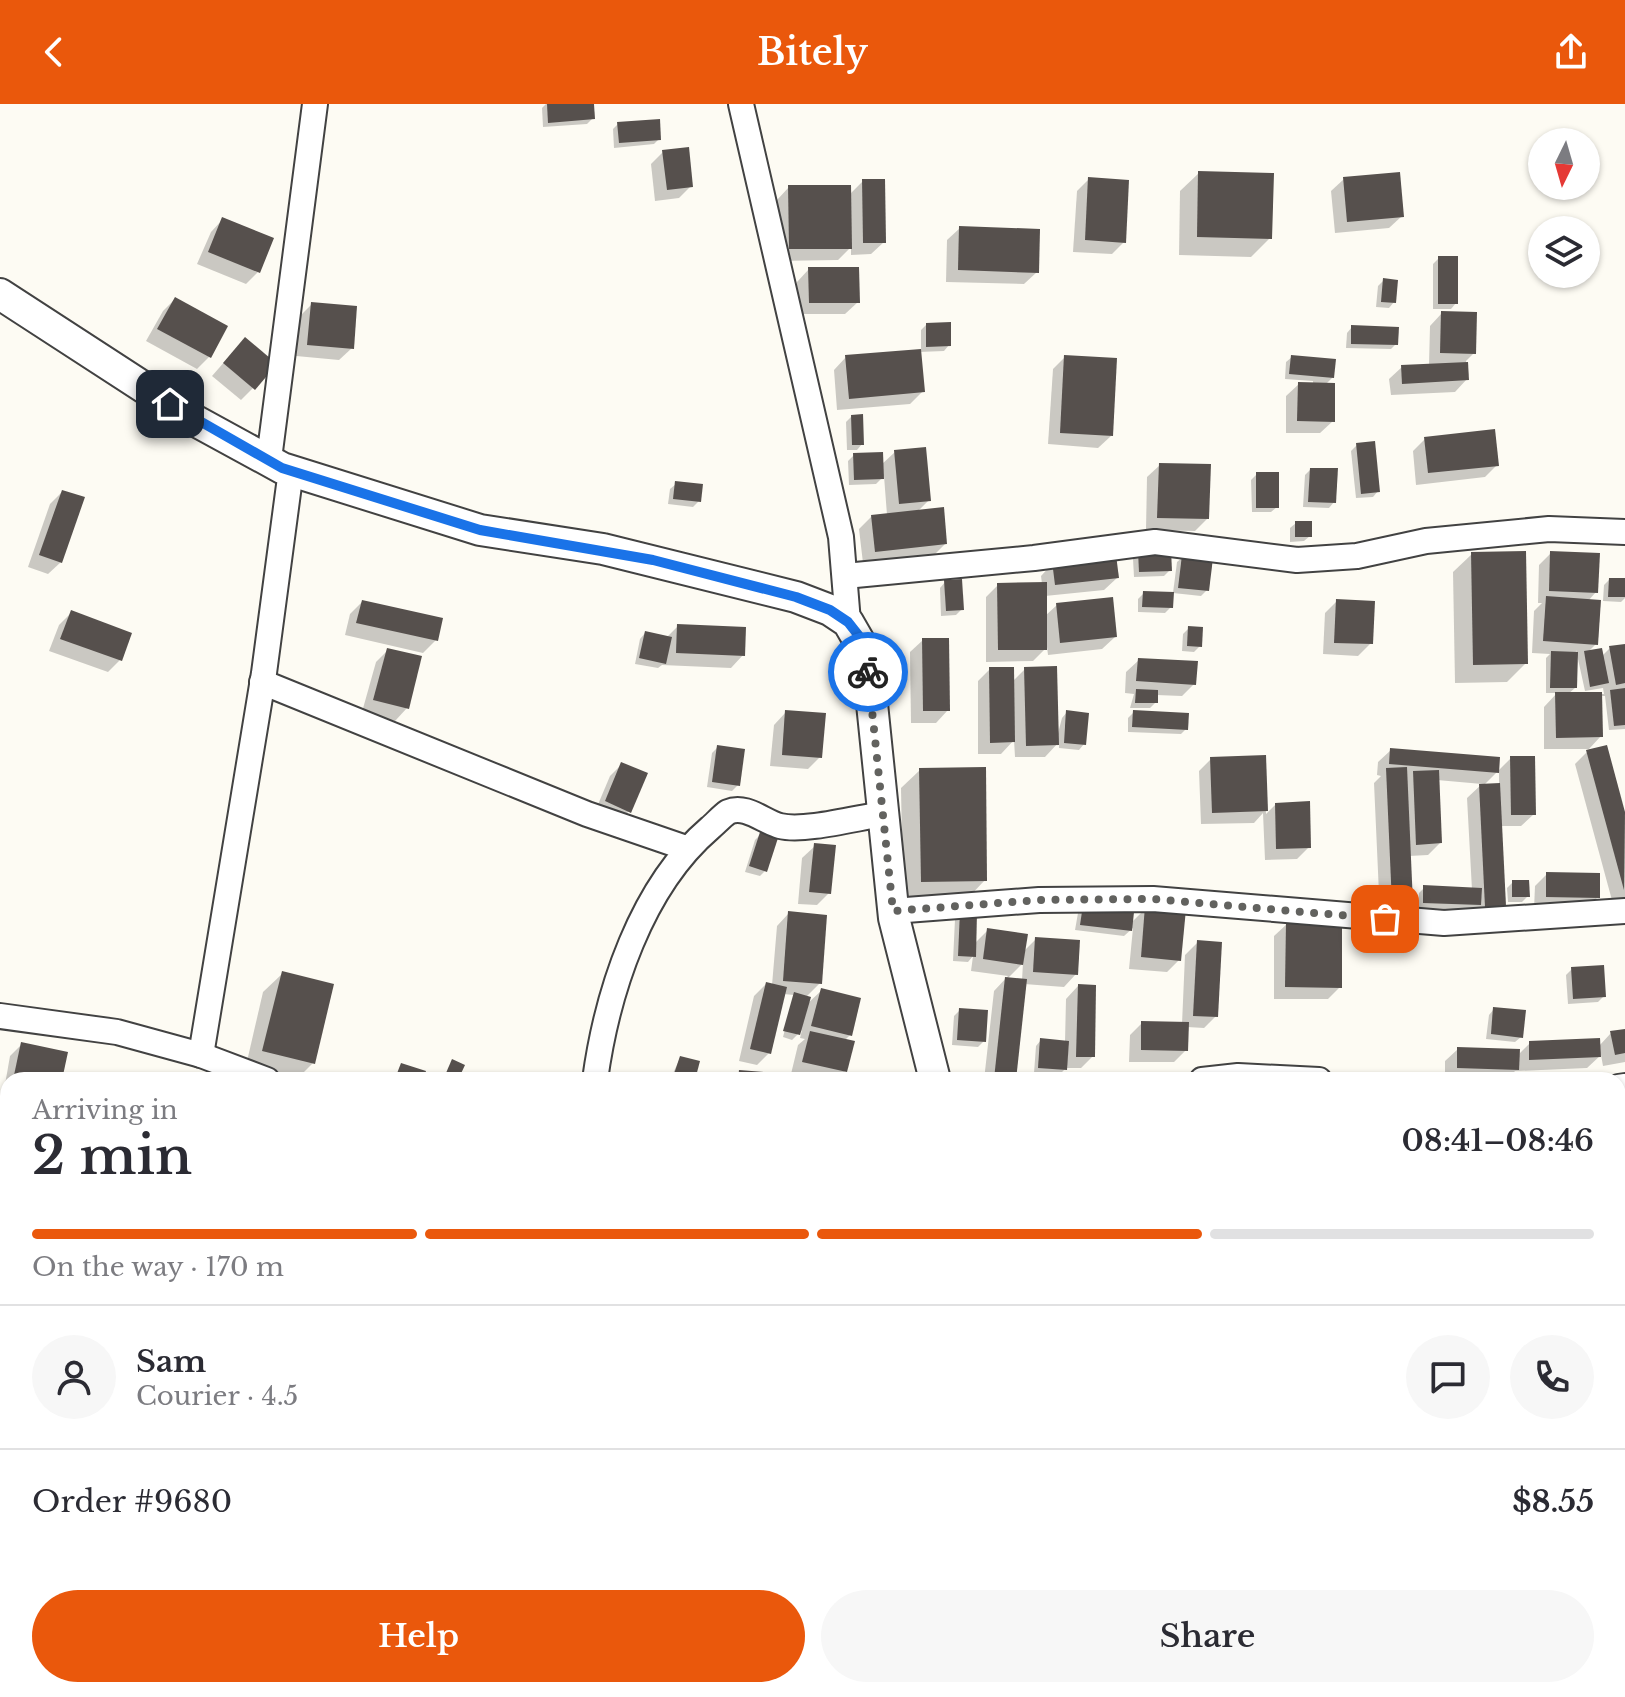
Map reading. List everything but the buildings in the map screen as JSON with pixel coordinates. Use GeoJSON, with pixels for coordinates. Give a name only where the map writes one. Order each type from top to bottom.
{"type":"FeatureCollection","features":[{"type":"Feature","properties":{"kind":"street"},"geometry":{"type":"LineString","coordinates":[[201,1055],[262,682],[315,104]]}},
{"type":"Feature","properties":{"kind":"street"},"geometry":{"type":"LineString","coordinates":[[741,104],[841,537],[848,622],[867,655],[893,911],[933,1072]]}},
{"type":"Feature","properties":{"kind":"street"},"geometry":{"type":"LineString","coordinates":[[0,294],[194,420],[280,464],[480,530],[603,549],[796,597],[830,610],[848,622]]}},
{"type":"Feature","properties":{"kind":"street"},"geometry":{"type":"LineString","coordinates":[[845,576],[1034,558],[1155,542],[1297,560],[1357,556],[1426,541],[1521,531],[1625,532]]}},
{"type":"Feature","properties":{"kind":"street"},"geometry":{"type":"LineString","coordinates":[[262,682],[587,814],[686,848]]}},
{"type":"Feature","properties":{"kind":"street"},"geometry":{"type":"LineString","coordinates":[[596,1072],[599,1047],[612,1003],[645,909],[686,848],[728,812],[741,809],[778,825],[798,828],[883,814]]}},
{"type":"Feature","properties":{"kind":"street"},"geometry":{"type":"LineString","coordinates":[[893,911],[1039,900],[1153,899],[1444,923],[1625,911]]}},
{"type":"Feature","properties":{"kind":"street"},"geometry":{"type":"LineString","coordinates":[[0,1016],[117,1032],[201,1055],[246,1072]]}},
{"type":"Feature","properties":{"kind":"way so far"},"geometry":{"type":"LineString","coordinates":[[868,672],[893,911],[1039,900],[1153,899],[1385,919]]}},
{"type":"Feature","properties":{"kind":"route"},"geometry":{"type":"LineString","coordinates":[[170,404],[282,468],[480,530],[653,560],[796,597],[830,610],[848,622],[859,636],[867,655],[868,672]]}}]}
